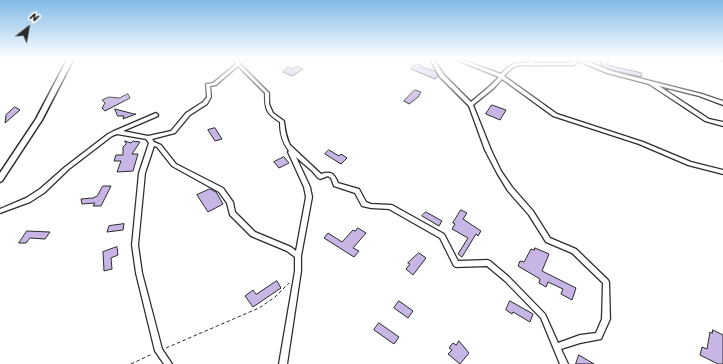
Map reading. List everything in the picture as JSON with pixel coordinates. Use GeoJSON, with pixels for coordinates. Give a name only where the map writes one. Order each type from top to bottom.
{"type":"FeatureCollection","features":[{"type":"Feature","properties":{"kind":"street"},"geometry":{"type":"LineString","coordinates":[[0,179],[9,168],[39,120],[62,75]]}},
{"type":"Feature","properties":{"kind":"street"},"geometry":{"type":"LineString","coordinates":[[116,132],[148,138],[173,132],[188,114],[205,103],[209,97],[208,85],[214,84],[223,75]]}},
{"type":"Feature","properties":{"kind":"street"},"geometry":{"type":"LineString","coordinates":[[250,75],[267,93],[267,104],[272,114],[282,121],[281,133],[308,187],[309,197],[298,256],[298,271],[283,364]]}},
{"type":"Feature","properties":{"kind":"street"},"geometry":{"type":"LineString","coordinates":[[441,75],[471,105],[488,150],[499,172],[510,189],[531,213],[548,240],[574,250],[606,282],[606,318],[598,336],[580,339],[556,347]]}},
{"type":"Feature","properties":{"kind":"street"},"geometry":{"type":"LineString","coordinates":[[620,75],[700,95],[723,103]]}},
{"type":"Feature","properties":{"kind":"street"},"geometry":{"type":"LineString","coordinates":[[471,105],[492,87],[501,76],[555,115],[641,142],[690,164],[723,172]]}},
{"type":"Feature","properties":{"kind":"street"},"geometry":{"type":"LineString","coordinates":[[651,83],[707,120],[723,124]]}},
{"type":"Feature","properties":{"kind":"street"},"geometry":{"type":"LineString","coordinates":[[0,211],[28,200],[42,191],[66,168],[116,132],[156,115]]}},
{"type":"Feature","properties":{"kind":"street"},"geometry":{"type":"LineString","coordinates":[[148,138],[152,143],[159,146],[174,164],[221,190],[230,202],[232,213],[253,234],[290,249],[298,256]]}},
{"type":"Feature","properties":{"kind":"street"},"geometry":{"type":"LineString","coordinates":[[152,143],[142,172],[135,245],[139,274],[160,351],[168,364]]}},
{"type":"Feature","properties":{"kind":"street"},"geometry":{"type":"LineString","coordinates":[[291,152],[299,156],[320,177],[328,174],[333,177],[336,184],[357,191],[364,204],[370,206],[390,207],[442,236],[456,264],[488,263],[507,279],[543,316],[564,364]]}},
{"type":"Feature","properties":{"kind":"path"},"geometry":{"type":"LineString","coordinates":[[131,364],[247,312],[258,310],[283,290],[290,281]]}},
{"type":"Feature","properties":{"kind":"building"},"geometry":{"type":"Polygon","coordinates":[[[425,75],[437,75],[435,79],[425,75]]]}},
{"type":"Feature","properties":{"kind":"building"},"geometry":{"type":"Polygon","coordinates":[[[415,90],[421,92],[418,97],[409,104],[404,101],[415,90]]]}},
{"type":"Feature","properties":{"kind":"building"},"geometry":{"type":"Polygon","coordinates":[[[128,94],[130,98],[105,111],[102,108],[105,103],[102,100],[109,97],[119,98],[128,94]]]}},
{"type":"Feature","properties":{"kind":"building"},"geometry":{"type":"Polygon","coordinates":[[[492,105],[506,110],[500,120],[486,114],[492,105]]]}},
{"type":"Feature","properties":{"kind":"building"},"geometry":{"type":"Polygon","coordinates":[[[15,107],[20,110],[5,123],[6,115],[15,107]]]}},
{"type":"Feature","properties":{"kind":"building"},"geometry":{"type":"Polygon","coordinates":[[[115,109],[136,114],[123,119],[124,116],[118,116],[115,109]]]}},
{"type":"Feature","properties":{"kind":"building"},"geometry":{"type":"Polygon","coordinates":[[[215,128],[222,139],[215,141],[208,130],[215,128]]]}},
{"type":"Feature","properties":{"kind":"building"},"geometry":{"type":"Polygon","coordinates":[[[125,141],[131,143],[133,141],[140,142],[132,154],[138,154],[133,171],[117,172],[121,161],[114,161],[116,155],[123,155],[123,147],[126,144],[125,141]]]}},
{"type":"Feature","properties":{"kind":"building"},"geometry":{"type":"Polygon","coordinates":[[[329,150],[339,156],[341,154],[347,158],[341,164],[325,154],[329,150]]]}},
{"type":"Feature","properties":{"kind":"building"},"geometry":{"type":"Polygon","coordinates":[[[284,157],[289,163],[279,168],[274,162],[284,157]]]}},
{"type":"Feature","properties":{"kind":"building"},"geometry":{"type":"Polygon","coordinates":[[[103,186],[111,186],[101,206],[93,206],[95,203],[82,204],[81,199],[93,198],[97,196],[103,186]]]}},
{"type":"Feature","properties":{"kind":"building"},"geometry":{"type":"Polygon","coordinates":[[[210,189],[216,192],[223,204],[208,212],[197,195],[210,189]]]}},
{"type":"Feature","properties":{"kind":"building"},"geometry":{"type":"Polygon","coordinates":[[[461,210],[467,213],[463,219],[481,231],[478,236],[476,234],[462,257],[458,254],[468,238],[452,229],[455,224],[453,223],[461,210]]]}},
{"type":"Feature","properties":{"kind":"building"},"geometry":{"type":"Polygon","coordinates":[[[426,212],[442,221],[439,226],[422,216],[426,212]]]}},
{"type":"Feature","properties":{"kind":"building"},"geometry":{"type":"Polygon","coordinates":[[[124,224],[123,230],[107,232],[109,226],[124,224]]]}},
{"type":"Feature","properties":{"kind":"building"},"geometry":{"type":"Polygon","coordinates":[[[358,228],[366,233],[353,248],[359,251],[354,257],[324,238],[328,233],[342,242],[353,230],[355,231],[358,228]]]}},
{"type":"Feature","properties":{"kind":"building"},"geometry":{"type":"Polygon","coordinates":[[[27,231],[50,232],[45,239],[30,238],[26,243],[19,243],[27,231]]]}},
{"type":"Feature","properties":{"kind":"building"},"geometry":{"type":"Polygon","coordinates":[[[117,247],[118,255],[111,258],[112,269],[104,271],[103,252],[117,247]]]}},
{"type":"Feature","properties":{"kind":"building"},"geometry":{"type":"Polygon","coordinates":[[[535,248],[549,254],[542,271],[576,288],[572,300],[561,294],[563,289],[548,282],[546,287],[539,283],[540,279],[518,266],[520,261],[524,262],[531,249],[534,250],[535,248]]]}},
{"type":"Feature","properties":{"kind":"building"},"geometry":{"type":"Polygon","coordinates":[[[419,253],[426,258],[413,275],[406,269],[410,264],[408,263],[419,253]]]}},
{"type":"Feature","properties":{"kind":"building"},"geometry":{"type":"Polygon","coordinates":[[[277,281],[281,288],[253,307],[245,296],[253,290],[256,294],[277,281]]]}},
{"type":"Feature","properties":{"kind":"building"},"geometry":{"type":"Polygon","coordinates":[[[399,301],[413,311],[408,318],[394,308],[399,301]]]}},
{"type":"Feature","properties":{"kind":"building"},"geometry":{"type":"Polygon","coordinates":[[[510,301],[533,314],[530,322],[513,312],[512,314],[506,310],[510,301]]]}},
{"type":"Feature","properties":{"kind":"building"},"geometry":{"type":"Polygon","coordinates":[[[379,323],[399,337],[394,344],[374,330],[379,323]]]}},
{"type":"Feature","properties":{"kind":"building"},"geometry":{"type":"Polygon","coordinates":[[[713,330],[723,335],[723,364],[718,364],[700,355],[702,347],[707,349],[710,332],[712,333],[713,330]]]}},
{"type":"Feature","properties":{"kind":"building"},"geometry":{"type":"Polygon","coordinates":[[[459,341],[469,353],[460,364],[448,354],[452,350],[449,348],[453,343],[456,345],[459,341]]]}},
{"type":"Feature","properties":{"kind":"building"},"geometry":{"type":"Polygon","coordinates":[[[579,355],[594,364],[576,364],[579,355]]]}}]}
